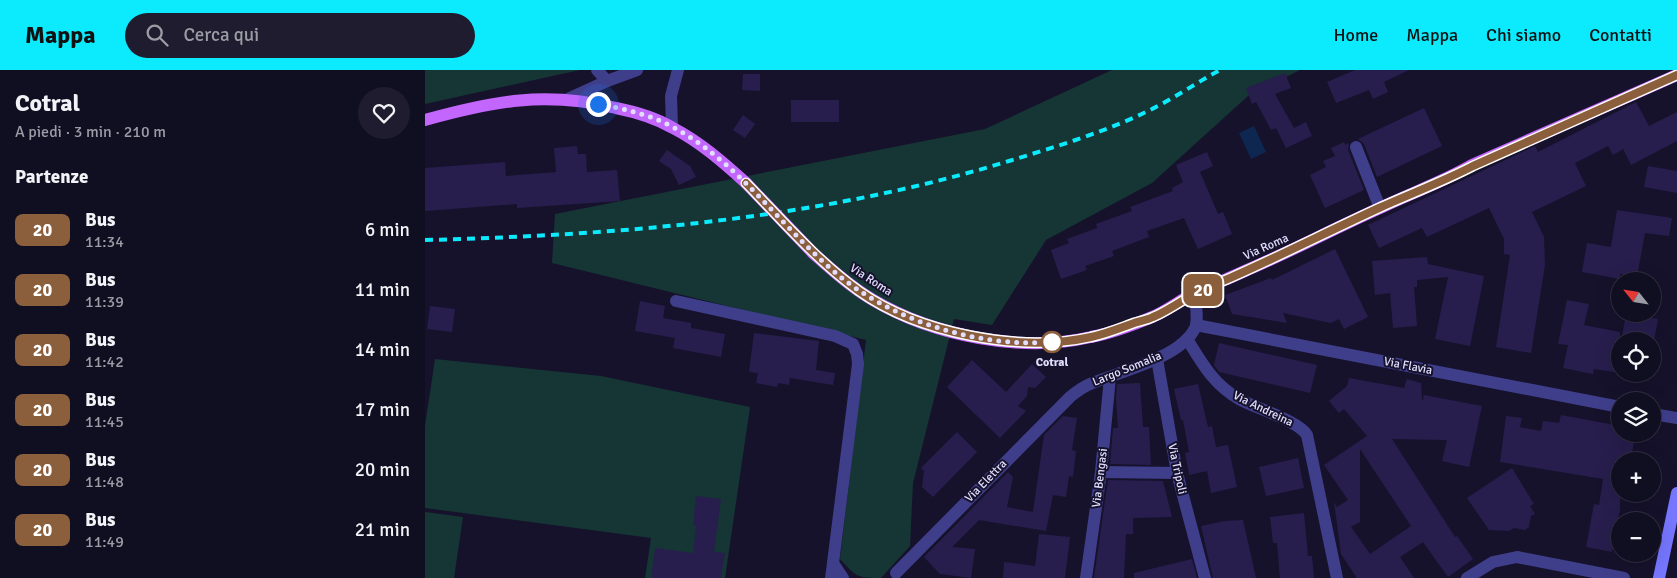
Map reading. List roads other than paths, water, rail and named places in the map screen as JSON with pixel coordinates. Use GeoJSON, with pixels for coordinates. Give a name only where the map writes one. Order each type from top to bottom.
{"type":"FeatureCollection","features":[{"type":"Feature","properties":{"kind":"main road","name":"Via Roma"},"geometry":{"type":"LineString","coordinates":[[425,120],[506,101],[569,99],[646,116],[671,126],[704,147],[746,183],[813,253],[860,292],[905,316],[940,328],[1011,342],[1044,343],[1091,337],[1153,317],[1195,293],[1286,254],[1380,208],[1677,75]]}},
{"type":"Feature","properties":{"kind":"main road"},"geometry":{"type":"LineString","coordinates":[[1659,578],[1677,493]]}},
{"type":"Feature","properties":{"kind":"street"},"geometry":{"type":"LineString","coordinates":[[597,70],[607,81]]}},
{"type":"Feature","properties":{"kind":"street"},"geometry":{"type":"LineString","coordinates":[[569,99],[607,81],[637,70]]}},
{"type":"Feature","properties":{"kind":"street"},"geometry":{"type":"LineString","coordinates":[[671,126],[671,96],[678,70]]}},
{"type":"Feature","properties":{"kind":"street"},"geometry":{"type":"LineString","coordinates":[[1356,147],[1380,208]]}},
{"type":"Feature","properties":{"kind":"street"},"geometry":{"type":"LineString","coordinates":[[1195,293],[1196,325]]}},
{"type":"Feature","properties":{"kind":"street"},"geometry":{"type":"LineString","coordinates":[[676,300],[835,336],[853,344],[858,364],[831,578]]}},
{"type":"Feature","properties":{"kind":"street","name":"Largo Somalia"},"geometry":{"type":"LineString","coordinates":[[1077,392],[1091,384],[1157,359],[1173,350],[1187,339],[1196,325]]}},
{"type":"Feature","properties":{"kind":"street","name":"Via Flavia"},"geometry":{"type":"LineString","coordinates":[[1196,325],[1611,405]]}},
{"type":"Feature","properties":{"kind":"street","name":"Via Andreina"},"geometry":{"type":"LineString","coordinates":[[1187,339],[1212,378],[1224,389],[1254,407],[1299,427],[1307,435],[1337,578]]}},
{"type":"Feature","properties":{"kind":"street","name":"Via Tripoli"},"geometry":{"type":"LineString","coordinates":[[1157,359],[1177,473],[1205,578]]}},
{"type":"Feature","properties":{"kind":"street","name":"Via Bengasi"},"geometry":{"type":"LineString","coordinates":[[1085,578],[1101,472],[1110,377]]}},
{"type":"Feature","properties":{"kind":"street","name":"Via Elettra"},"geometry":{"type":"LineString","coordinates":[[895,576],[1062,404],[1077,392]]}},
{"type":"Feature","properties":{"kind":"street"},"geometry":{"type":"LineString","coordinates":[[1661,415],[1677,418]]}},
{"type":"Feature","properties":{"kind":"street"},"geometry":{"type":"LineString","coordinates":[[1101,472],[1177,473]]}},
{"type":"Feature","properties":{"kind":"street"},"geometry":{"type":"LineString","coordinates":[[1467,578],[1493,562],[1517,557],[1624,578]]}},
{"type":"Feature","properties":{"kind":"street"},"geometry":{"type":"LineString","coordinates":[[833,564],[843,578]]}},
{"type":"Feature","properties":{"kind":"water"},"geometry":{"type":"Polygon","coordinates":[[[1254,126],[1266,152],[1251,159],[1239,133],[1254,126]]]}},
{"type":"Feature","properties":{"kind":"railway"},"geometry":{"type":"LineString","coordinates":[[425,240],[499,238],[647,228],[793,210],[866,197],[938,181],[1062,145],[1132,119],[1220,70]]}},
{"type":"Feature","properties":{"kind":"place","name":"Cotral"},"geometry":{"type":"Point","coordinates":[1052,342]}}]}
